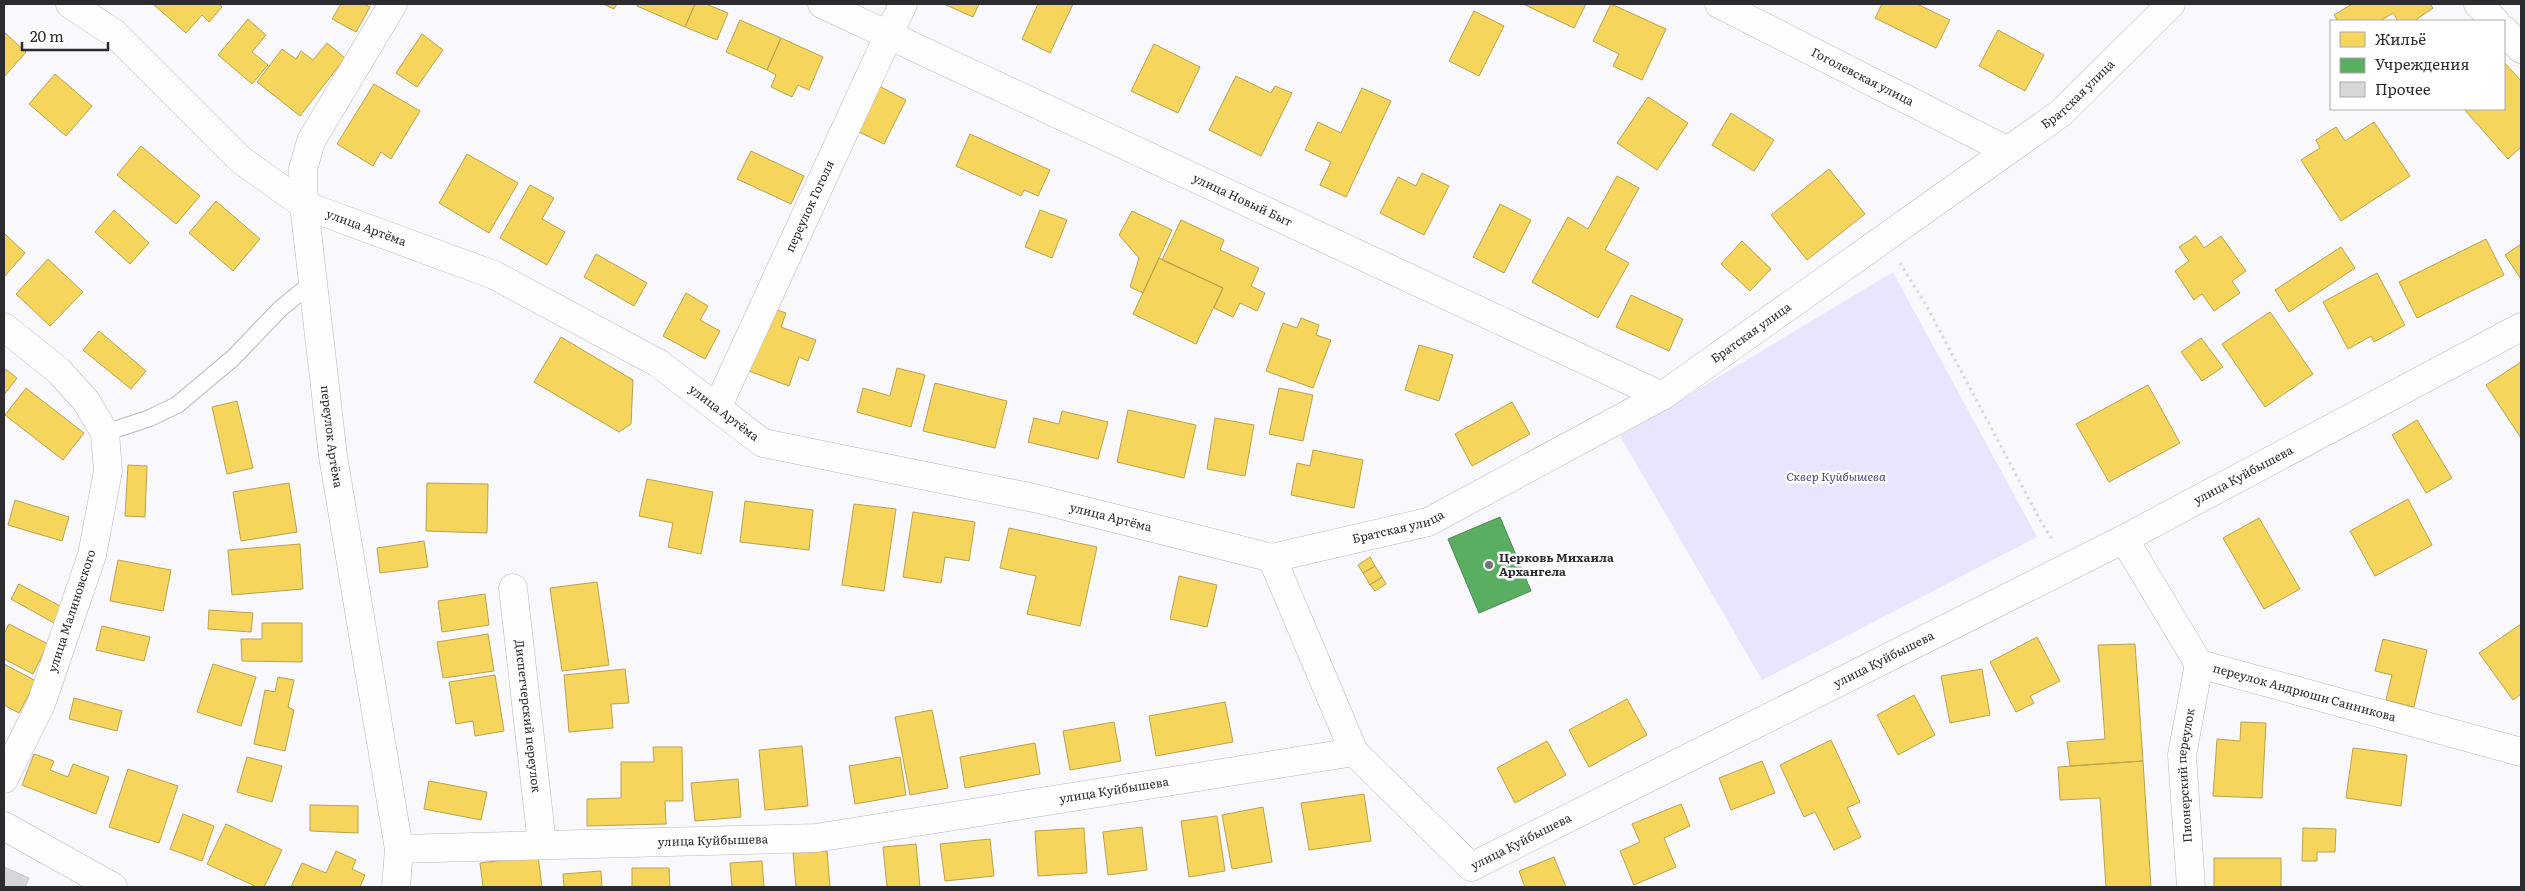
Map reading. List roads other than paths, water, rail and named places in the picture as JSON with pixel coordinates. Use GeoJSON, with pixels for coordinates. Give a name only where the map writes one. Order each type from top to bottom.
{"type":"FeatureCollection","features":[{"type":"Feature","properties":{"kind":"street","name":"улица Артёма"},"geometry":{"type":"LineString","coordinates":[[70,4],[114,32],[241,160],[304,205],[494,275],[658,363],[763,443],[1034,498],[1272,558]]}},
{"type":"Feature","properties":{"kind":"street","name":"переулок Артёма"},"geometry":{"type":"LineString","coordinates":[[393,4],[312,141],[303,168],[304,205],[333,456],[399,850],[396,887]]}},
{"type":"Feature","properties":{"kind":"street","name":"улица Новый Быт"},"geometry":{"type":"LineString","coordinates":[[822,4],[1662,396]]}},
{"type":"Feature","properties":{"kind":"street","name":"переулок Гоголя"},"geometry":{"type":"LineString","coordinates":[[717,408],[903,4]]}},
{"type":"Feature","properties":{"kind":"street","name":"Гоголевская улица"},"geometry":{"type":"LineString","coordinates":[[1719,4],[2006,150]]}},
{"type":"Feature","properties":{"kind":"street","name":"Братская улица"},"geometry":{"type":"LineString","coordinates":[[1272,558],[1428,522],[1662,396],[2060,113],[2171,4]]}},
{"type":"Feature","properties":{"kind":"street"},"geometry":{"type":"LineString","coordinates":[[2478,4],[2494,20]]}},
{"type":"Feature","properties":{"kind":"street"},"geometry":{"type":"LineString","coordinates":[[2505,31],[2521,49]]}},
{"type":"Feature","properties":{"kind":"street","name":"улица Малиновского"},"geometry":{"type":"LineString","coordinates":[[4,327],[59,371],[86,401],[104,433],[108,472],[92,555],[41,704],[4,779]]}},
{"type":"Feature","properties":{"kind":"street","name":"улица Куйбышева"},"geometry":{"type":"LineString","coordinates":[[399,850],[542,844],[816,838],[1354,752],[1472,877],[2124,539],[2521,327]]}},
{"type":"Feature","properties":{"kind":"street","name":"переулок Андрюши Санникова"},"geometry":{"type":"LineString","coordinates":[[2124,539],[2199,664],[2521,752]]}},
{"type":"Feature","properties":{"kind":"street"},"geometry":{"type":"LineString","coordinates":[[1272,558],[1354,752]]}},
{"type":"Feature","properties":{"kind":"street","name":"Диспетчерский переулок"},"geometry":{"type":"LineString","coordinates":[[513,588],[542,844]]}},
{"type":"Feature","properties":{"kind":"street","name":"Пионерский переулок"},"geometry":{"type":"LineString","coordinates":[[2192,887],[2182,755],[2199,664]]}},
{"type":"Feature","properties":{"kind":"street"},"geometry":{"type":"LineString","coordinates":[[4,826],[113,887]]}},
{"type":"Feature","properties":{"kind":"lane"},"geometry":{"type":"LineString","coordinates":[[104,433],[150,418],[177,405],[232,358],[280,310],[313,282]]}},
{"type":"Feature","properties":{"kind":"place","name":"Церковь Михаила Архангела"},"geometry":{"type":"Point","coordinates":[1489,565]}},
{"type":"Feature","properties":{"kind":"park label","name":"Сквер Куйбышева"},"geometry":{"type":"Point","coordinates":[1836,477]}}]}
